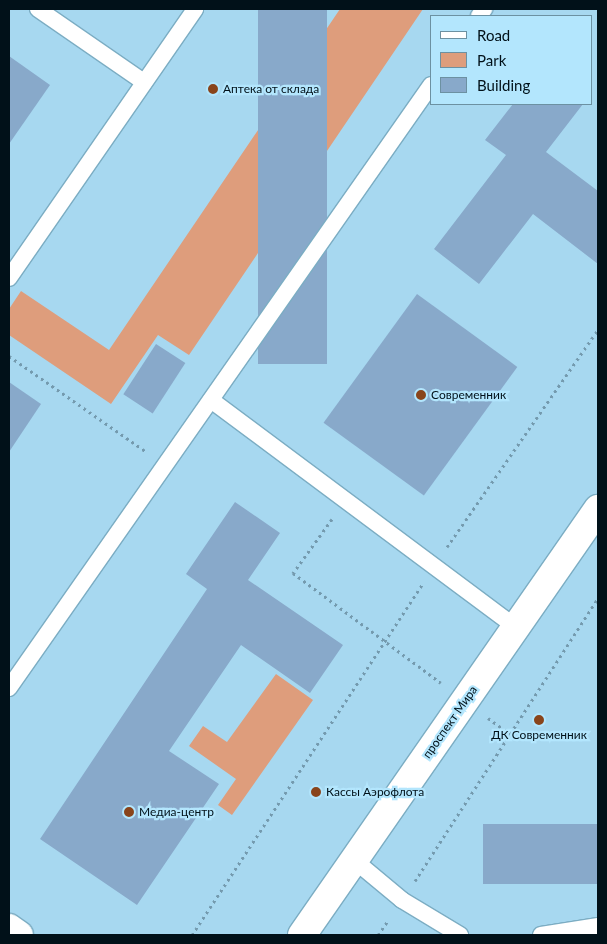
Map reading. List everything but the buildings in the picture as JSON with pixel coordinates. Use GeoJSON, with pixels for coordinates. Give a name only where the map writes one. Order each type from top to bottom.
{"type":"FeatureCollection","features":[{"type":"Feature","properties":{"kind":"main road","name":"проспект Мира"},"geometry":{"type":"LineString","coordinates":[[302,935],[598,509]]}},
{"type":"Feature","properties":{"kind":"main road"},"geometry":{"type":"LineString","coordinates":[[9,928],[19,935]]}},
{"type":"Feature","properties":{"kind":"lane"},"geometry":{"type":"LineString","coordinates":[[38,9],[144,82]]}},
{"type":"Feature","properties":{"kind":"lane"},"geometry":{"type":"LineString","coordinates":[[9,278],[195,9]]}},
{"type":"Feature","properties":{"kind":"lane"},"geometry":{"type":"LineString","coordinates":[[9,688],[430,86]]}},
{"type":"Feature","properties":{"kind":"lane"},"geometry":{"type":"LineString","coordinates":[[211,400],[345,502],[516,627]]}},
{"type":"Feature","properties":{"kind":"lane"},"geometry":{"type":"LineString","coordinates":[[354,860],[402,900],[460,935]]}},
{"type":"Feature","properties":{"kind":"lane"},"geometry":{"type":"LineString","coordinates":[[541,935],[598,926]]}},
{"type":"Feature","properties":{"kind":"path"},"geometry":{"type":"LineString","coordinates":[[192,935],[433,567],[598,330]]}},
{"type":"Feature","properties":{"kind":"path"},"geometry":{"type":"LineString","coordinates":[[9,356],[164,464]]}},
{"type":"Feature","properties":{"kind":"path"},"geometry":{"type":"LineString","coordinates":[[345,502],[293,573],[510,734]]}},
{"type":"Feature","properties":{"kind":"path"},"geometry":{"type":"LineString","coordinates":[[378,935],[598,598]]}},
{"type":"Feature","properties":{"kind":"green space"},"geometry":{"type":"Polygon","coordinates":[[[340,9],[423,9],[189,355],[158,335],[111,404],[9,335],[9,309],[21,291],[109,350],[340,9]]]}},
{"type":"Feature","properties":{"kind":"green space"},"geometry":{"type":"Polygon","coordinates":[[[276,674],[313,700],[232,815],[218,805],[236,779],[189,746],[203,726],[227,742],[276,674]]]}},
{"type":"Feature","properties":{"kind":"place","name":"Аптека от склада"},"geometry":{"type":"Point","coordinates":[213,89]}},
{"type":"Feature","properties":{"kind":"place","name":"Современник"},"geometry":{"type":"Point","coordinates":[421,395]}},
{"type":"Feature","properties":{"kind":"place","name":"ДК Современник"},"geometry":{"type":"Point","coordinates":[539,720]}},
{"type":"Feature","properties":{"kind":"place","name":"Кассы Аэрофлота"},"geometry":{"type":"Point","coordinates":[316,792]}},
{"type":"Feature","properties":{"kind":"place","name":"Медиа-центр"},"geometry":{"type":"Point","coordinates":[129,812]}}]}
